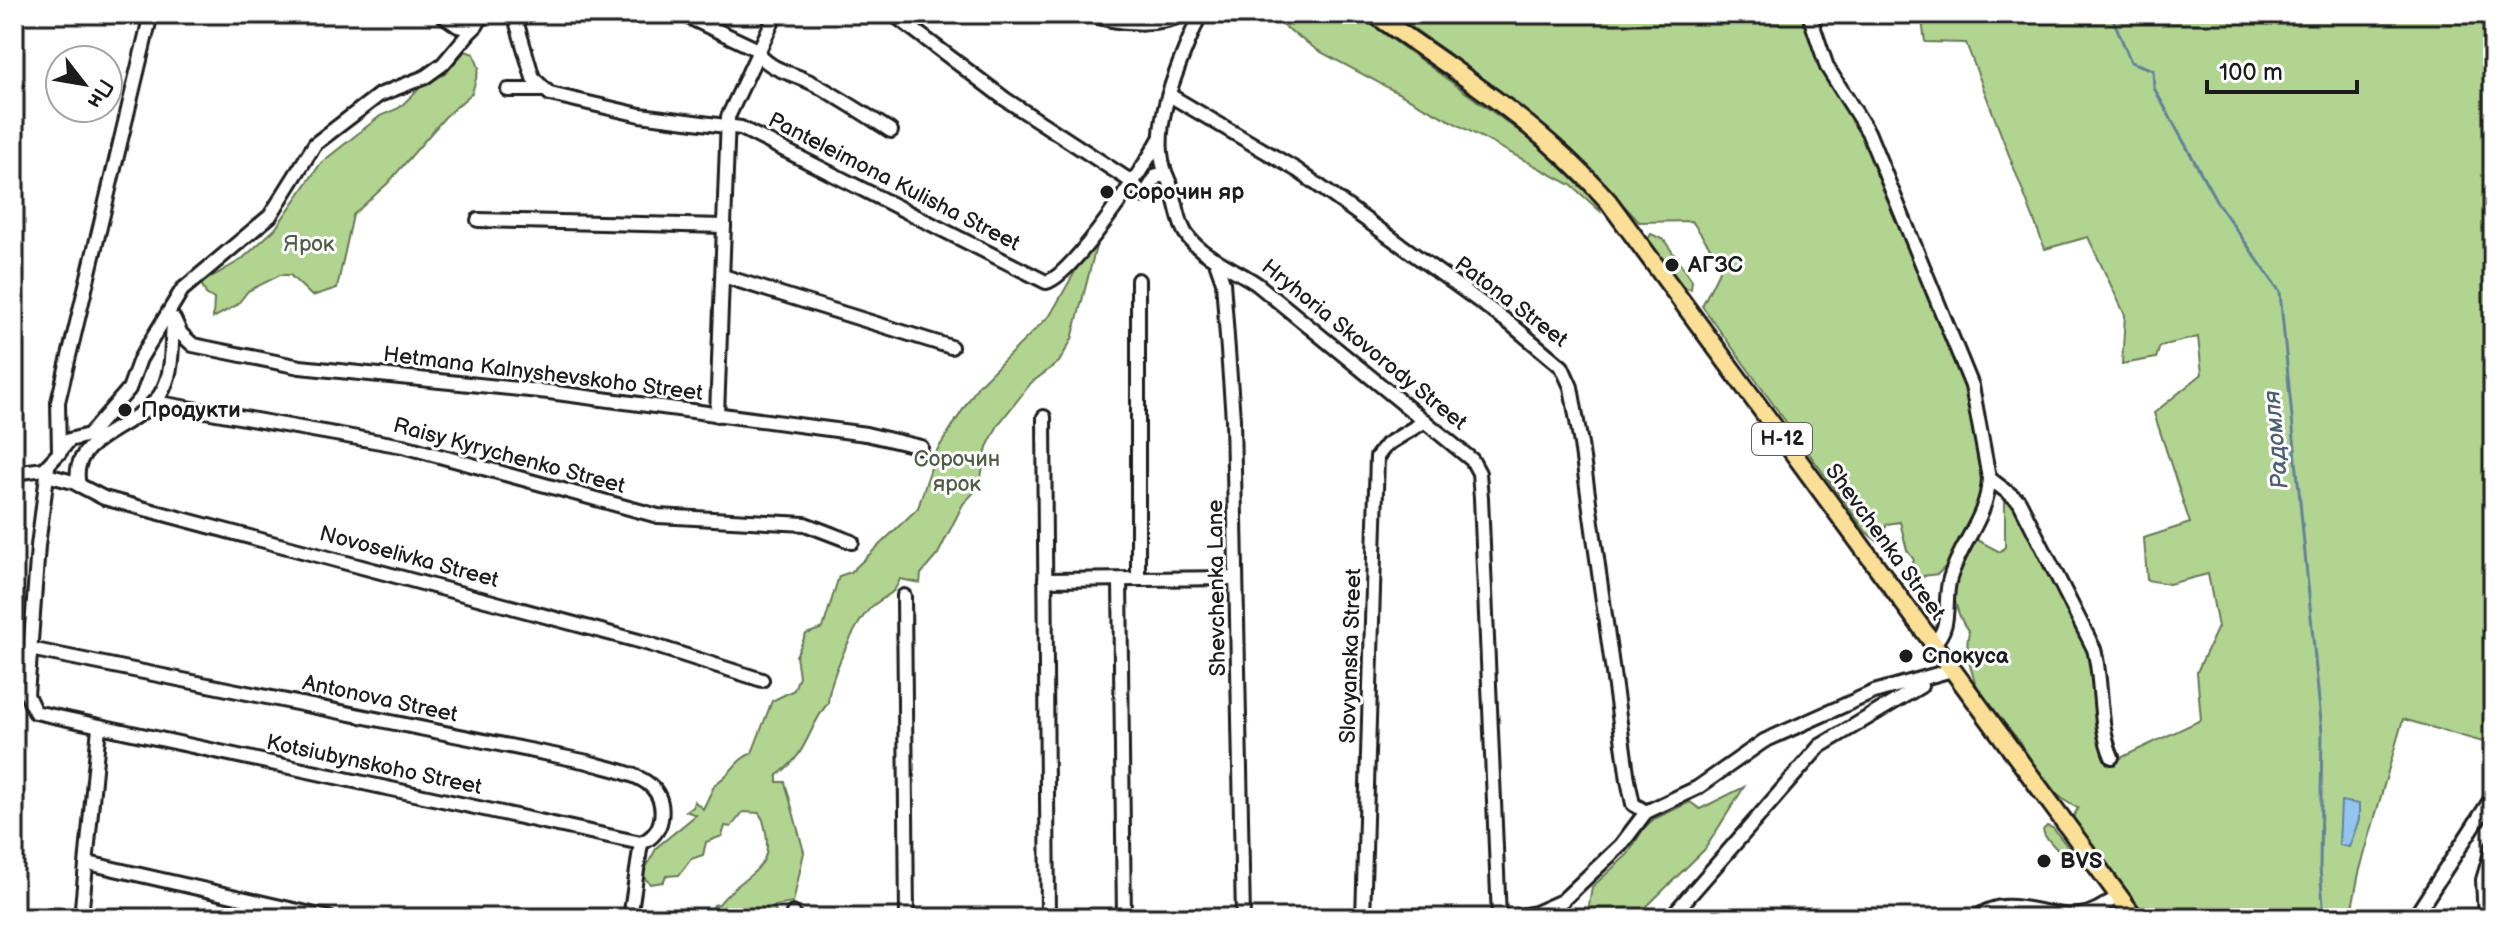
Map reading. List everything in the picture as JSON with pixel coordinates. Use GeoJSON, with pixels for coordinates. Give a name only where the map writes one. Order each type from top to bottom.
{"type":"FeatureCollection","features":[{"type":"Feature","properties":{"kind":"main road","name":"Shevchenka Street"},"geometry":{"type":"LineString","coordinates":[[1374,14],[1517,114],[1576,164],[1608,201],[2135,918]]}},
{"type":"Feature","properties":{"kind":"street"},"geometry":{"type":"LineString","coordinates":[[59,453],[58,402],[151,14]]}},
{"type":"Feature","properties":{"kind":"street"},"geometry":{"type":"LineString","coordinates":[[441,14],[472,30]]}},
{"type":"Feature","properties":{"kind":"street"},"geometry":{"type":"LineString","coordinates":[[30,649],[47,471],[59,453],[69,440],[83,439],[129,389],[140,359],[176,300],[191,281],[270,216],[315,144],[379,95],[425,77],[443,64],[487,14]]}},
{"type":"Feature","properties":{"kind":"street"},"geometry":{"type":"LineString","coordinates":[[514,14],[528,67],[543,90]]}},
{"type":"Feature","properties":{"kind":"street"},"geometry":{"type":"LineString","coordinates":[[682,14],[754,48],[757,57],[830,93],[891,131]]}},
{"type":"Feature","properties":{"kind":"street"},"geometry":{"type":"LineString","coordinates":[[717,415],[728,117],[776,14]]}},
{"type":"Feature","properties":{"kind":"street"},"geometry":{"type":"LineString","coordinates":[[893,14],[1005,99],[1132,182],[1144,196]]}},
{"type":"Feature","properties":{"kind":"street"},"geometry":{"type":"LineString","coordinates":[[1090,14],[1125,21],[1173,19],[1184,14]]}},
{"type":"Feature","properties":{"kind":"street"},"geometry":{"type":"LineString","coordinates":[[1159,140],[1200,14]]}},
{"type":"Feature","properties":{"kind":"street"},"geometry":{"type":"LineString","coordinates":[[1809,14],[1827,67],[1868,132],[1972,386],[1989,478],[1986,503],[1950,579],[1945,628],[1933,644]]}},
{"type":"Feature","properties":{"kind":"street","name":"Panteleimona Kulisha Street"},"geometry":{"type":"LineString","coordinates":[[508,90],[543,90],[581,103],[640,115],[730,125],[776,143],[1046,282],[1062,275],[1102,224],[1159,140]]}},
{"type":"Feature","properties":{"kind":"street","name":"Patona Street"},"geometry":{"type":"LineString","coordinates":[[1171,96],[1297,170],[1512,325],[1562,367],[1571,387],[1581,444],[1628,780],[1633,804],[1646,812]]}},
{"type":"Feature","properties":{"kind":"street","name":"Hryhoria Skovorody Street"},"geometry":{"type":"LineString","coordinates":[[1159,140],[1182,229],[1215,259],[1257,284],[1462,450],[1479,473],[1499,918]]}},
{"type":"Feature","properties":{"kind":"street"},"geometry":{"type":"LineString","coordinates":[[1102,224],[1125,203],[1144,196],[1157,175],[1167,177]]}},
{"type":"Feature","properties":{"kind":"street"},"geometry":{"type":"LineString","coordinates":[[478,220],[724,226]]}},
{"type":"Feature","properties":{"kind":"street","name":"Shevchenka Lane"},"geometry":{"type":"LineString","coordinates":[[1215,259],[1223,282],[1231,389],[1243,918]]}},
{"type":"Feature","properties":{"kind":"street"},"geometry":{"type":"LineString","coordinates":[[723,276],[951,347]]}},
{"type":"Feature","properties":{"kind":"street"},"geometry":{"type":"LineString","coordinates":[[1138,280],[1138,578]]}},
{"type":"Feature","properties":{"kind":"street"},"geometry":{"type":"LineString","coordinates":[[87,446],[110,435],[151,405],[168,379],[176,300]]}},
{"type":"Feature","properties":{"kind":"street","name":"Hetmana Kalnyshevskoho Street"},"geometry":{"type":"LineString","coordinates":[[174,319],[181,334],[193,345],[252,359],[866,434],[921,447]]}},
{"type":"Feature","properties":{"kind":"street"},"geometry":{"type":"LineString","coordinates":[[129,389],[151,405]]}},
{"type":"Feature","properties":{"kind":"street","name":"Raisy Kyrychenko Street"},"geometry":{"type":"LineString","coordinates":[[151,405],[403,446],[658,516],[805,524],[852,542]]}},
{"type":"Feature","properties":{"kind":"street"},"geometry":{"type":"LineString","coordinates":[[1044,417],[1048,918]]}},
{"type":"Feature","properties":{"kind":"street","name":"Slovyanska Street"},"geometry":{"type":"LineString","coordinates":[[1363,918],[1377,457],[1386,445],[1425,421]]}},
{"type":"Feature","properties":{"kind":"street"},"geometry":{"type":"LineString","coordinates":[[79,485],[76,466],[93,428]]}},
{"type":"Feature","properties":{"kind":"street"},"geometry":{"type":"LineString","coordinates":[[14,473],[47,471]]}},
{"type":"Feature","properties":{"kind":"street","name":"Novoselivka Street"},"geometry":{"type":"LineString","coordinates":[[47,471],[104,498],[631,639],[762,680]]}},
{"type":"Feature","properties":{"kind":"street"},"geometry":{"type":"LineString","coordinates":[[1989,478],[2019,501],[2094,649],[2101,675],[2107,745],[2112,757]]}},
{"type":"Feature","properties":{"kind":"street"},"geometry":{"type":"LineString","coordinates":[[1045,580],[1236,578]]}},
{"type":"Feature","properties":{"kind":"street"},"geometry":{"type":"LineString","coordinates":[[1120,580],[1124,918]]}},
{"type":"Feature","properties":{"kind":"street"},"geometry":{"type":"LineString","coordinates":[[904,596],[907,918]]}},
{"type":"Feature","properties":{"kind":"street","name":"Kotsiubynskoho Street"},"geometry":{"type":"LineString","coordinates":[[30,649],[27,695],[32,709],[42,716],[641,843]]}},
{"type":"Feature","properties":{"kind":"street","name":"Antonova Street"},"geometry":{"type":"LineString","coordinates":[[30,649],[588,762],[638,776],[653,788],[661,811],[658,828],[641,843]]}},
{"type":"Feature","properties":{"kind":"street"},"geometry":{"type":"LineString","coordinates":[[1509,918],[1535,913],[1562,901],[1621,845],[1646,812],[1697,788],[1737,757],[1764,741],[1874,692],[1952,670]]}},
{"type":"Feature","properties":{"kind":"street"},"geometry":{"type":"LineString","coordinates":[[1670,918],[1820,746],[1952,670]]}},
{"type":"Feature","properties":{"kind":"street"},"geometry":{"type":"LineString","coordinates":[[81,918],[99,727]]}},
{"type":"Feature","properties":{"kind":"street"},"geometry":{"type":"LineString","coordinates":[[2414,918],[2493,796]]}},
{"type":"Feature","properties":{"kind":"street"},"geometry":{"type":"LineString","coordinates":[[630,918],[641,843]]}},
{"type":"Feature","properties":{"kind":"street"},"geometry":{"type":"LineString","coordinates":[[2485,918],[2483,880],[2493,846]]}},
{"type":"Feature","properties":{"kind":"street"},"geometry":{"type":"LineString","coordinates":[[88,863],[329,918]]}},
{"type":"Feature","properties":{"kind":"street"},"geometry":{"type":"LineString","coordinates":[[1977,918],[1991,910],[2008,907],[2077,916],[2096,911],[2119,896]]}},
{"type":"Feature","properties":{"kind":"green space"},"geometry":{"type":"Polygon","coordinates":[[[1267,14],[1357,14],[1537,144],[1597,202],[1600,211],[1571,185],[1317,50],[1267,14]]]}},
{"type":"Feature","properties":{"kind":"green space"},"geometry":{"type":"Polygon","coordinates":[[[1408,14],[1804,14],[1803,20],[1869,147],[1954,354],[1973,416],[1985,484],[1966,534],[2000,552],[2005,547],[2005,499],[2017,506],[2091,651],[2112,762],[2201,720],[2197,672],[2218,627],[2208,574],[2169,584],[2147,580],[2144,538],[2190,523],[2154,413],[2202,374],[2198,337],[2160,346],[2156,358],[2122,364],[2125,315],[2088,237],[2045,249],[1966,43],[1925,42],[1921,14],[2493,14],[2493,745],[2403,719],[2359,873],[2350,918],[2148,918],[2072,819],[2078,808],[2051,788],[2015,735],[1984,699],[1969,661],[1969,632],[1961,619],[1946,576],[1950,562],[1938,574],[1906,578],[1914,560],[1907,550],[1900,522],[1887,524],[1878,542],[1866,532],[1702,306],[1722,265],[1692,221],[1639,222],[1585,165],[1528,114],[1403,21],[1408,14]]]}},
{"type":"Feature","properties":{"kind":"green space","name":"Ярок"},"geometry":{"type":"Polygon","coordinates":[[[465,51],[474,54],[479,68],[472,93],[445,117],[388,183],[353,215],[337,288],[312,296],[290,275],[280,275],[248,291],[237,305],[213,318],[214,299],[206,294],[201,283],[241,260],[275,229],[321,163],[380,116],[399,108],[426,82],[445,74],[465,51]]]}},
{"type":"Feature","properties":{"kind":"green space"},"geometry":{"type":"Polygon","coordinates":[[[1651,234],[1664,240],[1692,280],[1691,289],[1681,288],[1646,243],[1651,234]]]}},
{"type":"Feature","properties":{"kind":"green space","name":"Сорочин ярок"},"geometry":{"type":"Polygon","coordinates":[[[1098,239],[1072,339],[1059,362],[1031,383],[998,425],[987,447],[979,487],[963,504],[938,554],[921,574],[920,583],[900,579],[893,591],[875,604],[860,622],[838,665],[828,703],[802,750],[777,775],[777,782],[785,782],[804,852],[793,903],[775,906],[776,916],[771,918],[707,918],[714,905],[757,870],[763,861],[767,838],[759,813],[743,812],[731,827],[725,826],[722,836],[706,842],[703,855],[691,859],[679,875],[666,876],[663,882],[650,884],[642,875],[657,847],[696,815],[686,811],[693,807],[694,801],[703,809],[715,784],[752,753],[772,701],[794,690],[799,676],[796,656],[806,634],[823,628],[839,576],[851,572],[918,508],[936,452],[978,386],[1051,314],[1081,261],[1098,239]]]}},
{"type":"Feature","properties":{"kind":"green space"},"geometry":{"type":"Polygon","coordinates":[[[1744,787],[1705,849],[1635,918],[1587,918],[1592,887],[1628,854],[1644,828],[1654,819],[1690,802],[1700,809],[1744,787]]]}},
{"type":"Feature","properties":{"kind":"green space"},"geometry":{"type":"Polygon","coordinates":[[[2047,826],[2053,828],[2074,855],[2075,859],[2070,864],[2045,836],[2043,830],[2047,826]]]}},
{"type":"Feature","properties":{"kind":"water"},"geometry":{"type":"Polygon","coordinates":[[[2341,801],[2359,804],[2359,820],[2349,847],[2339,845],[2341,801]]]}},
{"type":"Feature","properties":{"kind":"waterway","name":"Радомля"},"geometry":{"type":"LineString","coordinates":[[2111,14],[2131,62],[2153,70],[2154,88],[2217,202],[2280,292],[2322,732],[2320,867],[2324,918]]}},
{"type":"Feature","properties":{"kind":"place","name":"Сорочин яр"},"geometry":{"type":"Point","coordinates":[1107,192]}},
{"type":"Feature","properties":{"kind":"place","name":"АГЗС"},"geometry":{"type":"Point","coordinates":[1672,265]}},
{"type":"Feature","properties":{"kind":"place","name":"Продукти"},"geometry":{"type":"Point","coordinates":[125,410]}},
{"type":"Feature","properties":{"kind":"place","name":"Спокуса"},"geometry":{"type":"Point","coordinates":[1906,656]}},
{"type":"Feature","properties":{"kind":"place","name":"BVS"},"geometry":{"type":"Point","coordinates":[2044,861]}}]}
